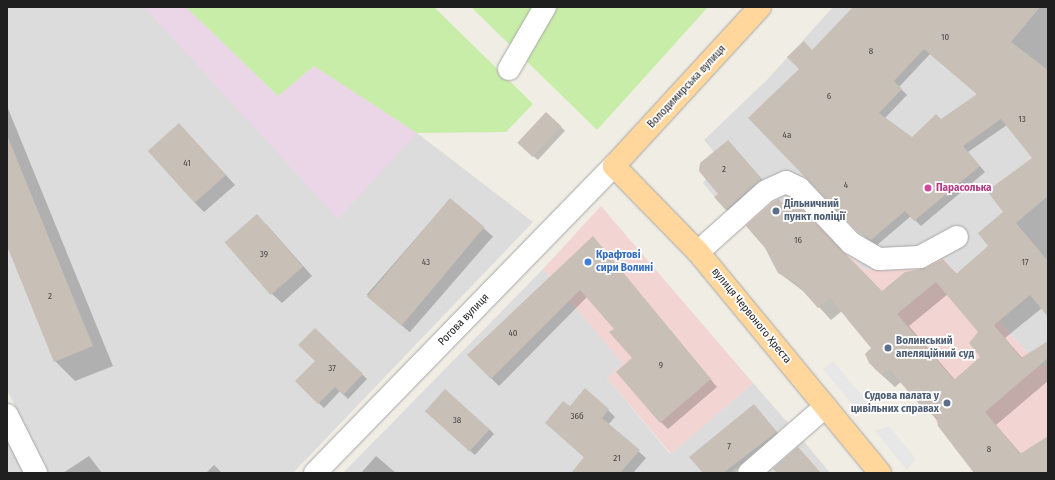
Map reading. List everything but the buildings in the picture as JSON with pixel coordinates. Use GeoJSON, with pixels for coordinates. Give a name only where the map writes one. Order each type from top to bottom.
{"type":"FeatureCollection","features":[{"type":"Feature","properties":{"kind":"main road","name":"Володимирська вулиця"},"geometry":{"type":"LineString","coordinates":[[614,166],[760,7]]}},
{"type":"Feature","properties":{"kind":"main road","name":"вулиця Червоного Хреста"},"geometry":{"type":"LineString","coordinates":[[614,166],[698,252],[826,407],[873,470]]}},
{"type":"Feature","properties":{"kind":"street"},"geometry":{"type":"LineString","coordinates":[[509,69],[545,7]]}},
{"type":"Feature","properties":{"kind":"street","name":"Рогова вулиця"},"geometry":{"type":"LineString","coordinates":[[315,473],[614,166]]}},
{"type":"Feature","properties":{"kind":"street"},"geometry":{"type":"LineString","coordinates":[[698,252],[766,190],[786,182],[799,188],[851,243],[879,259],[920,257],[957,237]]}},
{"type":"Feature","properties":{"kind":"street"},"geometry":{"type":"LineString","coordinates":[[749,473],[826,407]]}},
{"type":"Feature","properties":{"kind":"street"},"geometry":{"type":"LineString","coordinates":[[7,415],[36,473]]}},
{"type":"Feature","properties":{"kind":"shaded area"},"geometry":{"type":"Polygon","coordinates":[[[7,7],[186,7],[278,96],[314,66],[417,133],[533,222],[293,473],[49,473],[7,390],[7,7]]]}},
{"type":"Feature","properties":{"kind":"shaded area"},"geometry":{"type":"Polygon","coordinates":[[[144,7],[186,7],[278,96],[314,66],[417,133],[338,219],[144,7]]]}},
{"type":"Feature","properties":{"kind":"shaded area"},"geometry":{"type":"Polygon","coordinates":[[[833,7],[1048,7],[1048,363],[1040,367],[942,257],[922,265],[863,269],[806,203],[785,206],[777,197],[745,224],[728,213],[703,183],[706,179],[699,171],[700,163],[714,152],[704,140],[767,80],[833,7]]]}},
{"type":"Feature","properties":{"kind":"shaded area"},"geometry":{"type":"Polygon","coordinates":[[[777,197],[785,206],[795,198],[806,203],[863,269],[922,265],[942,257],[1040,367],[1048,363],[1048,473],[974,473],[938,426],[925,390],[915,400],[847,319],[851,315],[833,295],[818,308],[745,224],[777,197]]]}},
{"type":"Feature","properties":{"kind":"shaded area"},"geometry":{"type":"Polygon","coordinates":[[[601,206],[753,383],[671,454],[607,378],[623,364],[543,269],[601,206]]]}},
{"type":"Feature","properties":{"kind":"shaded area"},"geometry":{"type":"Polygon","coordinates":[[[543,269],[624,364],[607,378],[670,454],[753,383],[788,423],[730,473],[343,473],[543,269]]]}},
{"type":"Feature","properties":{"kind":"shaded area"},"geometry":{"type":"Polygon","coordinates":[[[833,361],[870,405],[860,413],[823,369],[833,361]]]}},
{"type":"Feature","properties":{"kind":"shaded area"},"geometry":{"type":"Polygon","coordinates":[[[889,426],[916,459],[907,470],[875,431],[889,426]]]}},
{"type":"Feature","properties":{"kind":"shaded area"},"geometry":{"type":"Polygon","coordinates":[[[7,430],[29,473],[7,473],[7,430]]]}},
{"type":"Feature","properties":{"kind":"shaded area"},"geometry":{"type":"Polygon","coordinates":[[[802,439],[830,473],[764,473],[802,439]]]}},
{"type":"Feature","properties":{"kind":"green space"},"geometry":{"type":"Polygon","coordinates":[[[186,7],[434,7],[533,104],[506,132],[417,133],[314,66],[278,96],[186,7]]]}},
{"type":"Feature","properties":{"kind":"green space"},"geometry":{"type":"Polygon","coordinates":[[[471,7],[708,7],[597,130],[471,7]]]}},
{"type":"Feature","properties":{"kind":"place","name":"Парасолька"},"geometry":{"type":"Point","coordinates":[928,188]}},
{"type":"Feature","properties":{"kind":"place","name":"Дільничний пункт поліції"},"geometry":{"type":"Point","coordinates":[776,211]}},
{"type":"Feature","properties":{"kind":"place","name":"Крафтові сири Волині"},"geometry":{"type":"Point","coordinates":[588,262]}},
{"type":"Feature","properties":{"kind":"place","name":"Волинський апеляційний суд"},"geometry":{"type":"Point","coordinates":[888,348]}},
{"type":"Feature","properties":{"kind":"place","name":"Судова палата у цивільних справах"},"geometry":{"type":"Point","coordinates":[947,403]}}]}
